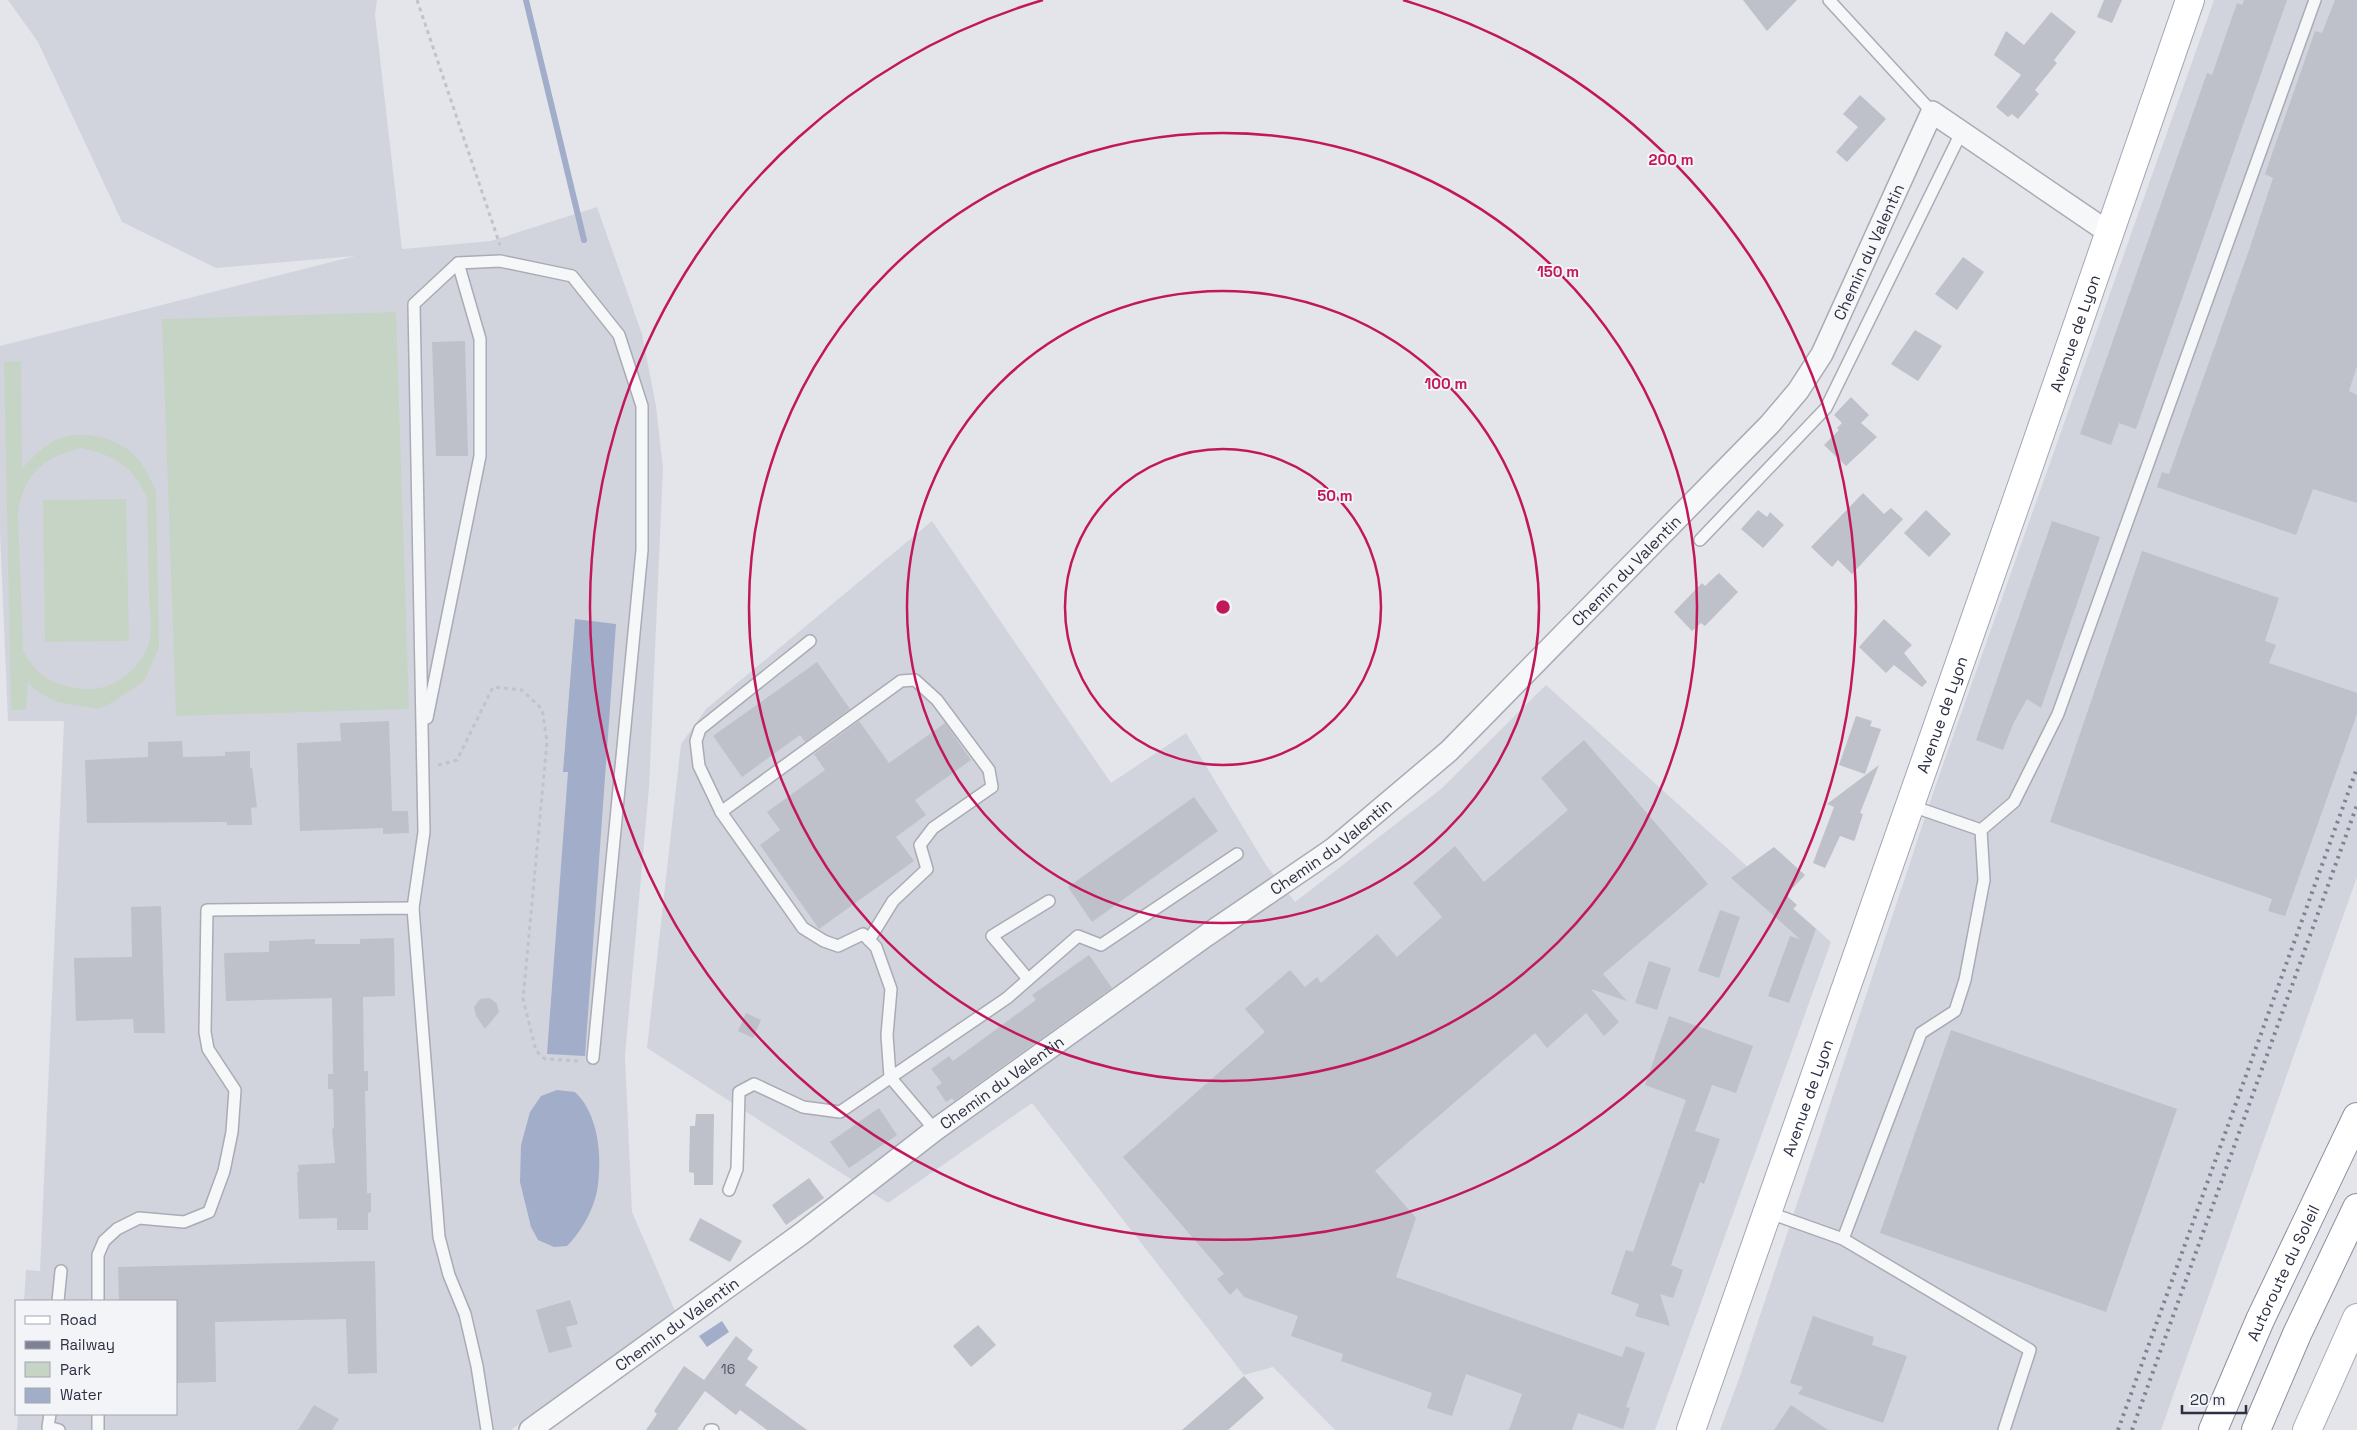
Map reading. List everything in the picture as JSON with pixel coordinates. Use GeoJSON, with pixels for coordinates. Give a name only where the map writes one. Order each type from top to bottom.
{"type":"FeatureCollection","features":[{"type":"Feature","properties":{"kind":"main road","name":"Avenue de Lyon"},"geometry":{"type":"LineString","coordinates":[[1691,1430],[1909,804],[2029,468],[2108,232],[2190,0]]}},
{"type":"Feature","properties":{"kind":"main road","name":"Autoroute du Soleil"},"geometry":{"type":"LineString","coordinates":[[2213,1430],[2260,1320],[2357,1117]]}},
{"type":"Feature","properties":{"kind":"main road"},"geometry":{"type":"LineString","coordinates":[[2256,1430],[2297,1334],[2357,1208]]}},
{"type":"Feature","properties":{"kind":"main road"},"geometry":{"type":"LineString","coordinates":[[2307,1430],[2357,1318]]}},
{"type":"Feature","properties":{"kind":"street"},"geometry":{"type":"LineString","coordinates":[[1932,112],[2108,232]]}},
{"type":"Feature","properties":{"kind":"street","name":"Chemin du Valentin"},"geometry":{"type":"LineString","coordinates":[[530,1430],[801,1234],[935,1130],[1199,941],[1333,849],[1450,751],[1770,424],[1798,392],[1822,354],[1932,112]]}},
{"type":"Feature","properties":{"kind":"lane"},"geometry":{"type":"LineString","coordinates":[[1829,0],[1932,112]]}},
{"type":"Feature","properties":{"kind":"lane"},"geometry":{"type":"LineString","coordinates":[[1981,830],[2014,802],[2058,714],[2315,0]]}},
{"type":"Feature","properties":{"kind":"lane"},"geometry":{"type":"LineString","coordinates":[[1700,540],[1826,408],[1958,130]]}},
{"type":"Feature","properties":{"kind":"lane"},"geometry":{"type":"LineString","coordinates":[[486,1430],[478,1366],[465,1314],[449,1274],[439,1237],[413,908],[424,832],[414,304],[458,262],[500,261],[572,276],[620,335],[642,406],[642,550],[593,1058]]}},
{"type":"Feature","properties":{"kind":"lane"},"geometry":{"type":"LineString","coordinates":[[422,739],[480,456],[480,339],[458,262]]}},
{"type":"Feature","properties":{"kind":"lane"},"geometry":{"type":"LineString","coordinates":[[810,641],[700,729],[696,740],[699,766],[721,812],[804,928],[824,942],[838,946],[863,934],[876,947],[891,989],[887,1036],[890,1077],[935,1130]]}},
{"type":"Feature","properties":{"kind":"lane"},"geometry":{"type":"LineString","coordinates":[[721,812],[901,681],[915,680],[937,700],[989,770],[992,786],[933,828],[920,845],[928,869],[893,901],[869,940]]}},
{"type":"Feature","properties":{"kind":"lane"},"geometry":{"type":"LineString","coordinates":[[1909,804],[1981,830]]}},
{"type":"Feature","properties":{"kind":"lane"},"geometry":{"type":"LineString","coordinates":[[1843,1239],[1921,1033],[1955,1012],[1966,980],[1984,880],[1981,830]]}},
{"type":"Feature","properties":{"kind":"lane"},"geometry":{"type":"LineString","coordinates":[[729,1190],[737,1169],[739,1092],[754,1084],[803,1107],[840,1112],[1007,998],[1078,936],[1101,945],[1238,854]]}},
{"type":"Feature","properties":{"kind":"lane"},"geometry":{"type":"LineString","coordinates":[[1028,979],[992,936],[1049,901]]}},
{"type":"Feature","properties":{"kind":"lane"},"geometry":{"type":"LineString","coordinates":[[98,1300],[98,1255],[104,1242],[117,1229],[139,1218],[184,1222],[209,1212],[224,1171],[232,1132],[235,1090],[208,1049],[205,1032],[207,910],[413,908]]}},
{"type":"Feature","properties":{"kind":"lane"},"geometry":{"type":"LineString","coordinates":[[1767,1212],[1843,1239],[2030,1350],[2004,1430]]}},
{"type":"Feature","properties":{"kind":"lane"},"geometry":{"type":"LineString","coordinates":[[58,1300],[61,1271]]}},
{"type":"Feature","properties":{"kind":"lane"},"geometry":{"type":"LineString","coordinates":[[50,1415],[48,1427],[59,1430]]}},
{"type":"Feature","properties":{"kind":"lane"},"geometry":{"type":"LineString","coordinates":[[98,1415],[98,1430]]}},
{"type":"Feature","properties":{"kind":"path"},"geometry":{"type":"LineString","coordinates":[[417,0],[500,247],[500,261]]}},
{"type":"Feature","properties":{"kind":"path"},"geometry":{"type":"LineString","coordinates":[[423,769],[457,760],[493,687],[522,690],[542,709],[547,742],[523,999],[536,1051],[545,1059],[580,1062],[593,1058]]}},
{"type":"Feature","properties":{"kind":"shaded area"},"geometry":{"type":"Polygon","coordinates":[[[8,0],[377,0],[375,15],[402,249],[491,241],[597,207],[642,334],[656,406],[663,468],[649,788],[625,1056],[632,1212],[675,1311],[511,1430],[17,1430],[18,1415],[178,1415],[178,1300],[24,1300],[26,1270],[40,1271],[64,721],[8,721],[0,533],[0,346],[355,256],[216,268],[122,222],[38,42],[8,0]]]}},
{"type":"Feature","properties":{"kind":"shaded area"},"geometry":{"type":"Polygon","coordinates":[[[2214,0],[2357,0],[2357,877],[2161,1430],[1720,1430],[1740,1376],[1933,793],[2214,0]]]}},
{"type":"Feature","properties":{"kind":"shaded area"},"geometry":{"type":"Polygon","coordinates":[[[932,521],[1111,783],[1186,733],[1266,865],[1295,902],[1441,789],[1546,685],[1831,942],[1655,1430],[1335,1430],[1273,1367],[1244,1375],[1032,1103],[888,1203],[647,1048],[681,744],[706,709],[932,521]]]}},
{"type":"Feature","properties":{"kind":"green space"},"geometry":{"type":"Polygon","coordinates":[[[396,312],[409,709],[176,716],[162,319],[396,312]]]}},
{"type":"Feature","properties":{"kind":"green space"},"geometry":{"type":"Polygon","coordinates":[[[21,361],[22,468],[43,448],[58,439],[76,435],[96,436],[115,442],[131,452],[142,465],[156,491],[159,648],[144,681],[115,701],[98,709],[57,702],[41,694],[28,683],[26,710],[11,710],[4,362],[21,361]],[[81,448],[68,452],[56,457],[37,470],[30,478],[25,489],[18,514],[23,651],[41,674],[48,679],[73,688],[84,689],[106,686],[117,682],[126,675],[142,658],[151,632],[147,498],[129,470],[113,459],[81,448]]]}},
{"type":"Feature","properties":{"kind":"green space"},"geometry":{"type":"Polygon","coordinates":[[[126,499],[129,641],[45,642],[43,500],[126,499]]]}},
{"type":"Feature","properties":{"kind":"water"},"geometry":{"type":"Polygon","coordinates":[[[575,619],[616,624],[585,1056],[547,1054],[568,772],[563,772],[575,619]]]}},
{"type":"Feature","properties":{"kind":"water"},"geometry":{"type":"Polygon","coordinates":[[[557,1090],[575,1092],[589,1111],[597,1135],[599,1173],[597,1192],[583,1226],[567,1246],[554,1247],[538,1240],[531,1227],[520,1182],[521,1145],[530,1112],[541,1096],[557,1090]]]}},
{"type":"Feature","properties":{"kind":"water"},"geometry":{"type":"Polygon","coordinates":[[[722,1321],[729,1332],[707,1347],[699,1336],[722,1321]]]}},
{"type":"Feature","properties":{"kind":"building"},"geometry":{"type":"Polygon","coordinates":[[[1743,0],[1797,0],[1767,31],[1743,0]]]}},
{"type":"Feature","properties":{"kind":"building"},"geometry":{"type":"Polygon","coordinates":[[[2104,0],[2122,0],[2112,23],[2097,17],[2104,0]]]}},
{"type":"Feature","properties":{"kind":"building"},"geometry":{"type":"Polygon","coordinates":[[[2244,0],[2287,0],[2136,429],[2119,423],[2111,445],[2080,434],[2207,73],[2212,75],[2237,3],[2242,5],[2244,0]]]}},
{"type":"Feature","properties":{"kind":"building"},"geometry":{"type":"Polygon","coordinates":[[[2335,0],[2357,0],[2357,366],[2349,391],[2357,395],[2357,503],[2313,489],[2296,535],[2157,487],[2162,472],[2169,474],[2249,250],[2273,178],[2265,174],[2315,31],[2322,33],[2335,0]]]}},
{"type":"Feature","properties":{"kind":"building"},"geometry":{"type":"Polygon","coordinates":[[[2051,12],[2076,32],[2054,60],[2057,63],[2035,90],[2039,94],[2018,119],[2012,114],[2008,117],[1996,107],[2021,75],[1994,55],[2006,31],[2024,45],[2051,12]]]}},
{"type":"Feature","properties":{"kind":"building"},"geometry":{"type":"Polygon","coordinates":[[[1860,95],[1886,119],[1847,162],[1836,152],[1858,127],[1843,114],[1860,95]]]}},
{"type":"Feature","properties":{"kind":"building"},"geometry":{"type":"Polygon","coordinates":[[[1963,257],[1984,272],[1957,310],[1935,294],[1963,257]]]}},
{"type":"Feature","properties":{"kind":"building"},"geometry":{"type":"Polygon","coordinates":[[[1915,330],[1942,346],[1918,381],[1891,364],[1915,330]]]}},
{"type":"Feature","properties":{"kind":"building"},"geometry":{"type":"Polygon","coordinates":[[[465,341],[468,456],[436,456],[432,342],[465,341]]]}},
{"type":"Feature","properties":{"kind":"building"},"geometry":{"type":"Polygon","coordinates":[[[1851,397],[1869,415],[1861,423],[1877,437],[1846,466],[1824,445],[1839,430],[1837,428],[1842,423],[1834,415],[1851,397]]]}},
{"type":"Feature","properties":{"kind":"building"},"geometry":{"type":"Polygon","coordinates":[[[1863,493],[1884,514],[1891,508],[1903,519],[1852,574],[1838,560],[1832,567],[1811,547],[1863,493]]]}},
{"type":"Feature","properties":{"kind":"building"},"geometry":{"type":"Polygon","coordinates":[[[1758,510],[1767,517],[1770,512],[1784,525],[1763,548],[1741,529],[1758,510]]]}},
{"type":"Feature","properties":{"kind":"building"},"geometry":{"type":"Polygon","coordinates":[[[1926,510],[1951,534],[1929,557],[1904,533],[1926,510]]]}},
{"type":"Feature","properties":{"kind":"building"},"geometry":{"type":"Polygon","coordinates":[[[2052,521],[2100,537],[2041,708],[2027,699],[2014,722],[2003,750],[1976,740],[2052,521]]]}},
{"type":"Feature","properties":{"kind":"building"},"geometry":{"type":"Polygon","coordinates":[[[2142,551],[2279,598],[2265,641],[2276,645],[2269,663],[2357,693],[2357,714],[2285,916],[2268,911],[2272,899],[2050,822],[2142,551]]]}},
{"type":"Feature","properties":{"kind":"building"},"geometry":{"type":"Polygon","coordinates":[[[1719,573],[1738,592],[1705,626],[1701,623],[1692,631],[1674,612],[1702,583],[1705,586],[1719,573]]]}},
{"type":"Feature","properties":{"kind":"building"},"geometry":{"type":"Polygon","coordinates":[[[1884,619],[1912,645],[1904,653],[1927,682],[1922,687],[1894,665],[1886,673],[1859,647],[1884,619]]]}},
{"type":"Feature","properties":{"kind":"building"},"geometry":{"type":"Polygon","coordinates":[[[817,662],[850,709],[805,742],[800,735],[742,777],[713,736],[817,662]]]}},
{"type":"Feature","properties":{"kind":"building"},"geometry":{"type":"Polygon","coordinates":[[[1856,716],[1872,721],[1870,726],[1881,729],[1865,774],[1839,765],[1856,716]]]}},
{"type":"Feature","properties":{"kind":"building"},"geometry":{"type":"Polygon","coordinates":[[[389,721],[392,811],[408,811],[409,833],[383,834],[383,828],[300,831],[297,743],[341,741],[340,723],[389,721]]]}},
{"type":"Feature","properties":{"kind":"building"},"geometry":{"type":"Polygon","coordinates":[[[859,721],[889,763],[945,723],[971,760],[915,800],[926,815],[896,837],[914,861],[819,929],[760,845],[780,830],[767,812],[825,770],[814,754],[859,721]]]}},
{"type":"Feature","properties":{"kind":"building"},"geometry":{"type":"Polygon","coordinates":[[[1584,740],[1708,884],[1603,974],[1627,1001],[1591,989],[1619,1022],[1604,1036],[1586,1013],[1547,1048],[1535,1033],[1375,1171],[1416,1218],[1396,1277],[1622,1357],[1626,1346],[1645,1353],[1626,1407],[1630,1408],[1623,1429],[1578,1413],[1572,1430],[1509,1430],[1522,1394],[1466,1374],[1452,1416],[1427,1408],[1432,1393],[1341,1361],[1343,1354],[1291,1336],[1298,1316],[1244,1297],[1237,1288],[1230,1295],[1217,1279],[1224,1274],[1123,1157],[1265,1032],[1245,1009],[1290,970],[1305,987],[1317,977],[1321,983],[1377,934],[1397,957],[1442,917],[1413,883],[1455,846],[1484,882],[1568,810],[1541,778],[1584,740]]]}},
{"type":"Feature","properties":{"kind":"building"},"geometry":{"type":"Polygon","coordinates":[[[182,741],[183,757],[225,756],[225,752],[250,751],[250,768],[252,768],[257,807],[251,808],[252,825],[227,825],[227,822],[87,823],[85,760],[148,757],[148,742],[182,741]]]}},
{"type":"Feature","properties":{"kind":"building"},"geometry":{"type":"Polygon","coordinates":[[[1879,765],[1860,813],[1863,814],[1854,841],[1840,836],[1825,868],[1813,863],[1834,807],[1827,804],[1879,765]]]}},
{"type":"Feature","properties":{"kind":"building"},"geometry":{"type":"Polygon","coordinates":[[[1194,797],[1218,831],[1092,922],[1068,887],[1194,797]]]}},
{"type":"Feature","properties":{"kind":"building"},"geometry":{"type":"Polygon","coordinates":[[[1774,847],[1805,875],[1786,895],[1797,905],[1793,909],[1816,929],[1789,1003],[1768,996],[1790,936],[1800,939],[1731,878],[1774,847]]]}},
{"type":"Feature","properties":{"kind":"building"},"geometry":{"type":"Polygon","coordinates":[[[161,906],[165,1033],[134,1033],[133,1019],[76,1021],[74,958],[132,957],[131,907],[161,906]]]}},
{"type":"Feature","properties":{"kind":"building"},"geometry":{"type":"Polygon","coordinates":[[[1720,910],[1740,917],[1719,978],[1698,971],[1720,910]]]}},
{"type":"Feature","properties":{"kind":"building"},"geometry":{"type":"Polygon","coordinates":[[[394,938],[395,996],[363,997],[364,1071],[368,1071],[368,1091],[365,1091],[367,1193],[371,1193],[371,1212],[368,1213],[368,1230],[337,1230],[337,1218],[299,1219],[297,1172],[299,1172],[298,1165],[335,1163],[332,1129],[334,1128],[333,1089],[328,1089],[328,1074],[333,1074],[332,998],[226,1001],[224,953],[269,952],[269,941],[315,939],[315,944],[360,944],[360,939],[394,938]]]}},
{"type":"Feature","properties":{"kind":"building"},"geometry":{"type":"Polygon","coordinates":[[[1089,955],[1112,988],[954,1101],[952,1098],[946,1102],[936,1087],[942,1083],[931,1069],[949,1056],[953,1061],[1036,1000],[1032,995],[1089,955]]]}},
{"type":"Feature","properties":{"kind":"building"},"geometry":{"type":"Polygon","coordinates":[[[1649,961],[1671,968],[1657,1010],[1635,1003],[1649,961]]]}},
{"type":"Feature","properties":{"kind":"building"},"geometry":{"type":"Polygon","coordinates":[[[490,998],[497,1004],[499,1012],[485,1029],[476,1016],[474,1007],[480,999],[490,998]]]}},
{"type":"Feature","properties":{"kind":"building"},"geometry":{"type":"Polygon","coordinates":[[[746,1013],[761,1020],[753,1038],[738,1031],[746,1013]]]}},
{"type":"Feature","properties":{"kind":"building"},"geometry":{"type":"Polygon","coordinates":[[[1669,1016],[1753,1046],[1736,1093],[1712,1085],[1695,1131],[1720,1139],[1704,1184],[1700,1182],[1671,1265],[1683,1270],[1673,1298],[1660,1294],[1670,1326],[1635,1316],[1639,1304],[1611,1294],[1626,1250],[1633,1252],[1686,1100],[1645,1085],[1669,1016]]]}},
{"type":"Feature","properties":{"kind":"building"},"geometry":{"type":"Polygon","coordinates":[[[1951,1030],[2177,1109],[2106,1312],[1880,1233],[1951,1030]]]}},
{"type":"Feature","properties":{"kind":"building"},"geometry":{"type":"Polygon","coordinates":[[[879,1108],[897,1135],[849,1168],[830,1142],[879,1108]]]}},
{"type":"Feature","properties":{"kind":"building"},"geometry":{"type":"Polygon","coordinates":[[[696,1114],[714,1114],[713,1185],[694,1185],[694,1173],[689,1172],[690,1126],[695,1126],[696,1114]]]}},
{"type":"Feature","properties":{"kind":"building"},"geometry":{"type":"Polygon","coordinates":[[[809,1178],[824,1198],[786,1225],[772,1205],[809,1178]]]}},
{"type":"Feature","properties":{"kind":"building"},"geometry":{"type":"Polygon","coordinates":[[[700,1218],[742,1241],[730,1262],[689,1240],[700,1218]]]}},
{"type":"Feature","properties":{"kind":"building"},"geometry":{"type":"Polygon","coordinates":[[[375,1261],[377,1373],[348,1374],[346,1319],[215,1322],[216,1382],[178,1383],[178,1300],[119,1300],[118,1267],[375,1261]]]}},
{"type":"Feature","properties":{"kind":"building"},"geometry":{"type":"Polygon","coordinates":[[[570,1300],[578,1324],[566,1327],[572,1347],[549,1353],[536,1310],[570,1300]]]}},
{"type":"Feature","properties":{"kind":"building"},"geometry":{"type":"Polygon","coordinates":[[[1813,1316],[1874,1337],[1872,1345],[1907,1356],[1883,1423],[1798,1394],[1803,1387],[1790,1383],[1813,1316]]]}},
{"type":"Feature","properties":{"kind":"building"},"geometry":{"type":"Polygon","coordinates":[[[978,1325],[996,1345],[971,1367],[953,1346],[978,1325]]]}},
{"type":"Feature","properties":{"kind":"building"},"geometry":{"type":"Polygon","coordinates":[[[736,1336],[753,1350],[747,1359],[758,1367],[745,1385],[807,1430],[767,1430],[740,1410],[736,1415],[705,1391],[677,1430],[646,1430],[657,1414],[654,1411],[684,1366],[704,1380],[736,1336]]]}},
{"type":"Feature","properties":{"kind":"building"},"geometry":{"type":"Polygon","coordinates":[[[1244,1376],[1264,1398],[1228,1430],[1182,1430],[1244,1376]]]}},
{"type":"Feature","properties":{"kind":"building"},"geometry":{"type":"Polygon","coordinates":[[[314,1405],[339,1419],[332,1430],[298,1430],[314,1405]]]}},
{"type":"Feature","properties":{"kind":"building"},"geometry":{"type":"Polygon","coordinates":[[[1791,1405],[1828,1430],[1774,1430],[1791,1405]]]}},
{"type":"Feature","properties":{"kind":"waterway"},"geometry":{"type":"LineString","coordinates":[[526,0],[584,240]]}},
{"type":"Feature","properties":{"kind":"railway"},"geometry":{"type":"LineString","coordinates":[[2118,1430],[2357,768]]}},
{"type":"Feature","properties":{"kind":"railway"},"geometry":{"type":"LineString","coordinates":[[2132,1430],[2357,805]]}}]}
